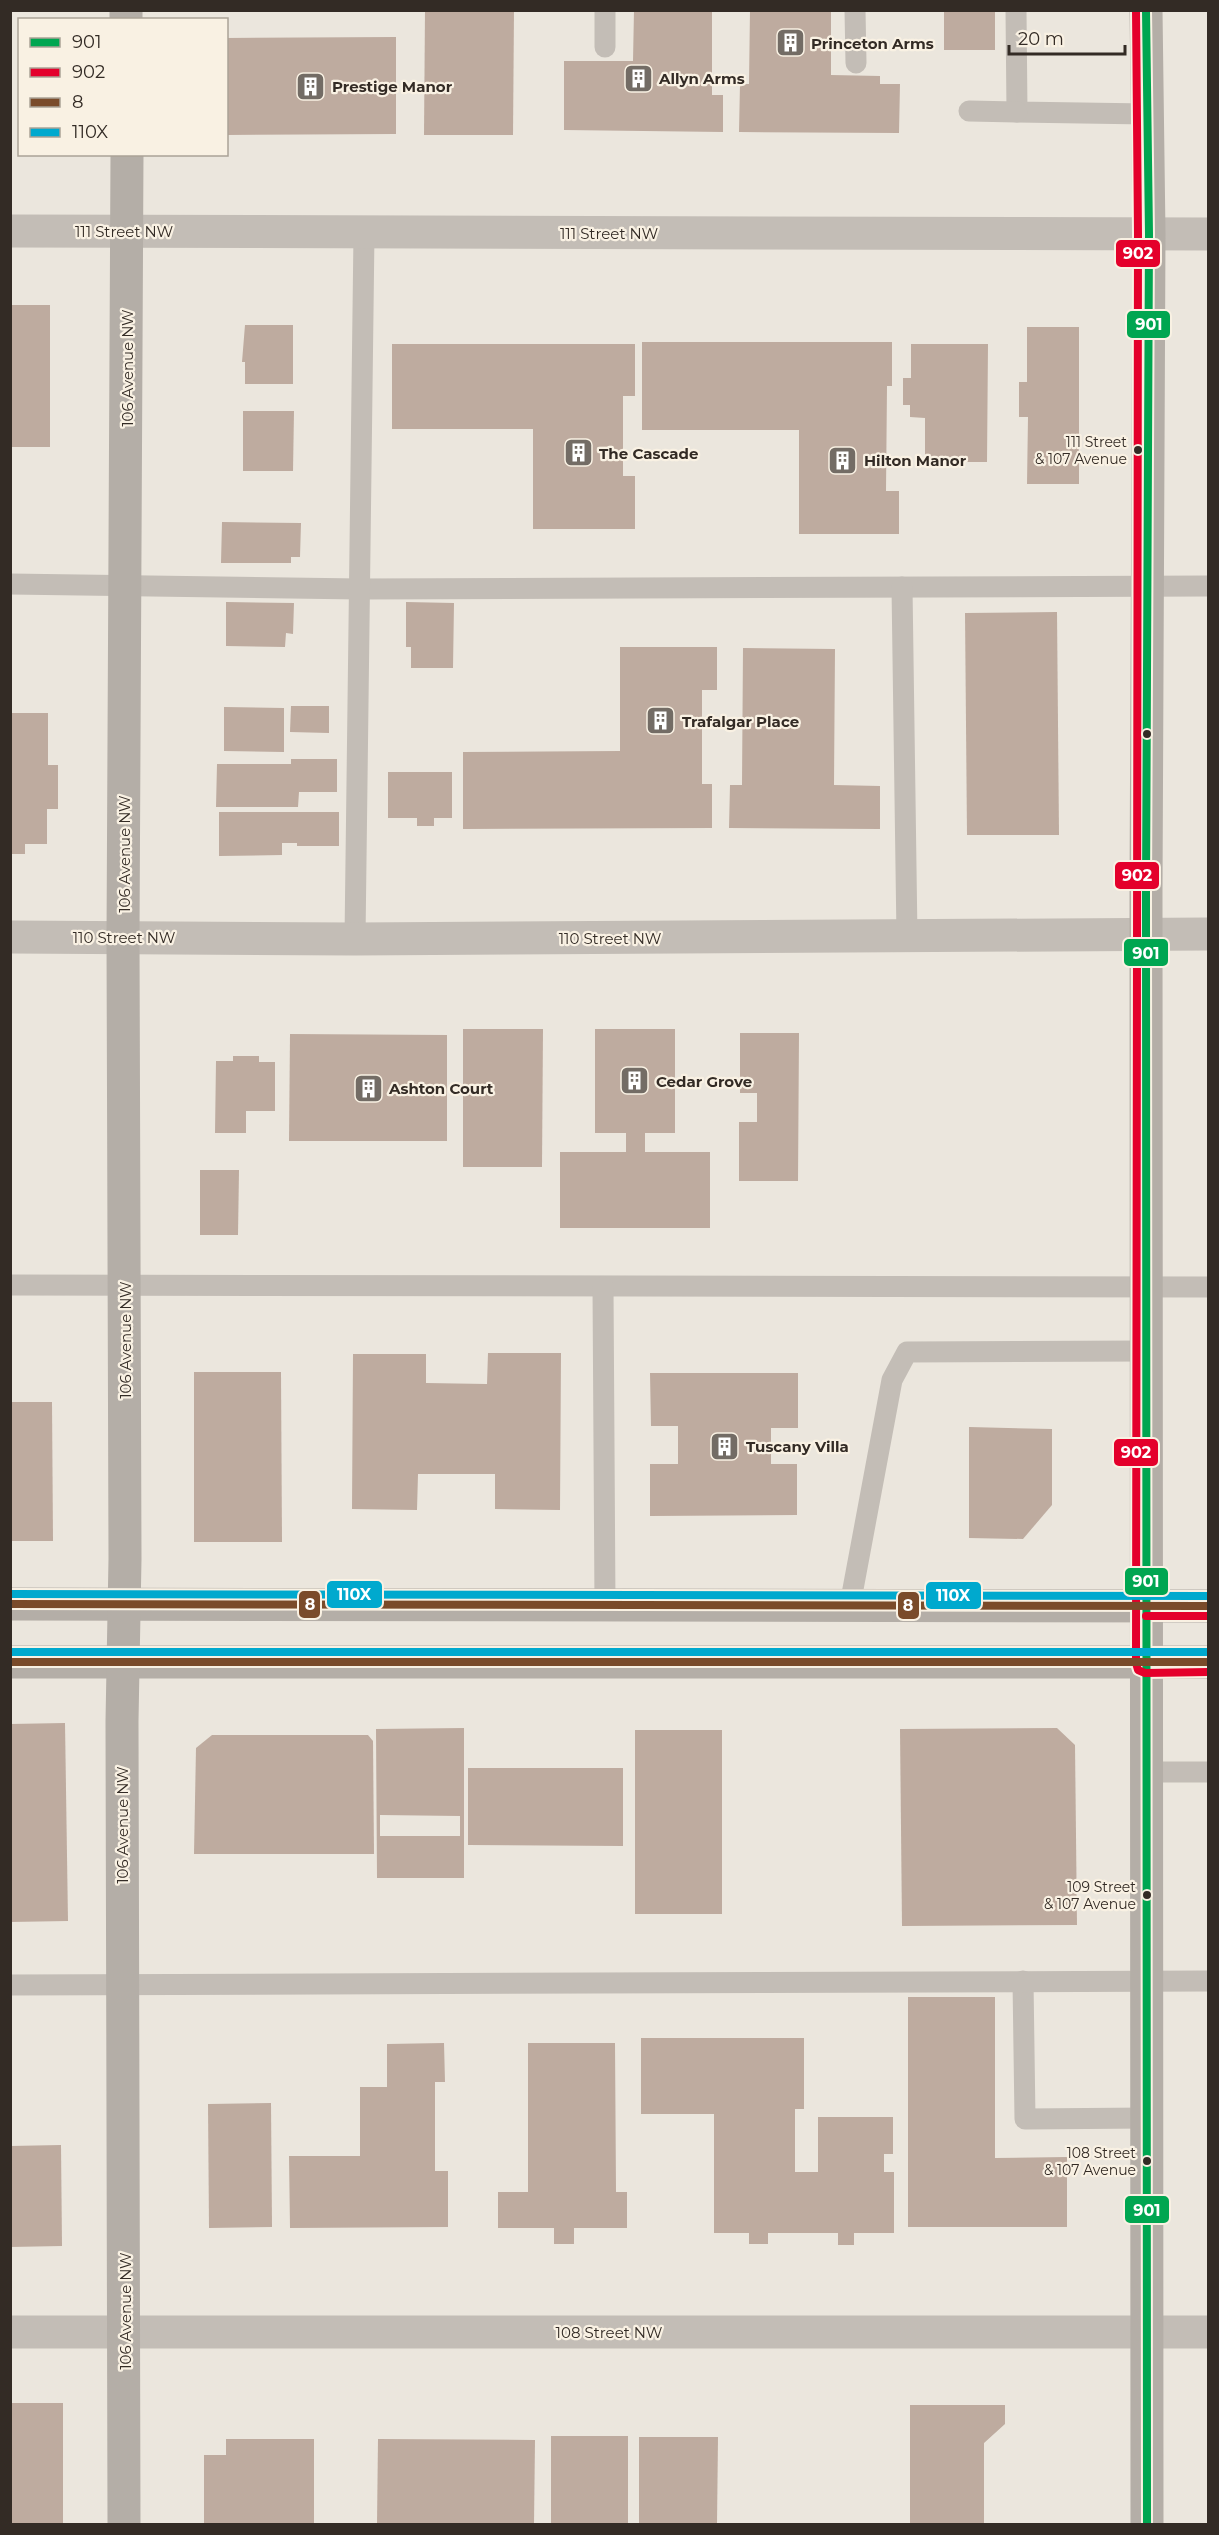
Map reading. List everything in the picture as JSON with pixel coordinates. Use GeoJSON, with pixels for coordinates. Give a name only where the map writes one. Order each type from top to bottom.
{"type":"FeatureCollection","features":[{"type":"Feature","properties":{"kind":"main road"},"geometry":{"type":"LineString","coordinates":[[1146,10],[1149,234],[1146,587],[1147,2524]]}},
{"type":"Feature","properties":{"kind":"main road","name":"106 Avenue NW"},"geometry":{"type":"LineString","coordinates":[[124,2524],[123,937],[127,156]]}},
{"type":"Feature","properties":{"kind":"main road"},"geometry":{"type":"LineString","coordinates":[[10,1604],[1209,1606]]}},
{"type":"Feature","properties":{"kind":"main road"},"geometry":{"type":"LineString","coordinates":[[10,1662],[1209,1662]]}},
{"type":"Feature","properties":{"kind":"street","name":"111 Street NW"},"geometry":{"type":"LineString","coordinates":[[10,231],[1209,234]]}},
{"type":"Feature","properties":{"kind":"street","name":"110 Street NW"},"geometry":{"type":"LineString","coordinates":[[10,937],[355,939],[1209,934]]}},
{"type":"Feature","properties":{"kind":"street","name":"108 Street NW"},"geometry":{"type":"LineString","coordinates":[[10,2332],[1209,2332]]}},
{"type":"Feature","properties":{"kind":"lane"},"geometry":{"type":"LineString","coordinates":[[605,10],[605,47]]}},
{"type":"Feature","properties":{"kind":"lane"},"geometry":{"type":"LineString","coordinates":[[855,10],[856,63]]}},
{"type":"Feature","properties":{"kind":"lane"},"geometry":{"type":"LineString","coordinates":[[1016,10],[1017,112]]}},
{"type":"Feature","properties":{"kind":"lane"},"geometry":{"type":"LineString","coordinates":[[969,111],[1147,114]]}},
{"type":"Feature","properties":{"kind":"lane"},"geometry":{"type":"LineString","coordinates":[[355,939],[364,233]]}},
{"type":"Feature","properties":{"kind":"lane"},"geometry":{"type":"LineString","coordinates":[[10,584],[360,588],[1209,586]]}},
{"type":"Feature","properties":{"kind":"lane"},"geometry":{"type":"LineString","coordinates":[[902,587],[907,937]]}},
{"type":"Feature","properties":{"kind":"lane"},"geometry":{"type":"LineString","coordinates":[[10,1285],[1209,1287]]}},
{"type":"Feature","properties":{"kind":"lane"},"geometry":{"type":"LineString","coordinates":[[603,1287],[605,1605]]}},
{"type":"Feature","properties":{"kind":"lane"},"geometry":{"type":"LineString","coordinates":[[850,1605],[892,1380],[907,1352],[1146,1351]]}},
{"type":"Feature","properties":{"kind":"lane"},"geometry":{"type":"LineString","coordinates":[[1146,1772],[1209,1772]]}},
{"type":"Feature","properties":{"kind":"lane"},"geometry":{"type":"LineString","coordinates":[[1023,1981],[1026,2119],[1147,2118]]}},
{"type":"Feature","properties":{"kind":"lane"},"geometry":{"type":"LineString","coordinates":[[10,1984],[1209,1981]]}},
{"type":"Feature","properties":{"kind":"building"},"geometry":{"type":"Polygon","coordinates":[[[425,10],[514,10],[513,135],[424,135],[425,10]]]}},
{"type":"Feature","properties":{"kind":"building","name":"Allyn Arms"},"geometry":{"type":"Polygon","coordinates":[[[634,10],[712,10],[712,95],[723,95],[723,132],[564,130],[564,61],[633,61],[634,10]]]}},
{"type":"Feature","properties":{"kind":"building","name":"Princeton Arms"},"geometry":{"type":"Polygon","coordinates":[[[750,10],[831,10],[831,75],[880,76],[880,84],[900,84],[899,133],[739,132],[740,84],[749,84],[750,10]]]}},
{"type":"Feature","properties":{"kind":"building"},"geometry":{"type":"Polygon","coordinates":[[[944,10],[995,10],[995,50],[944,50],[944,10]]]}},
{"type":"Feature","properties":{"kind":"building","name":"Prestige Manor"},"geometry":{"type":"Polygon","coordinates":[[[396,37],[396,134],[228,135],[228,38],[396,37]]]}},
{"type":"Feature","properties":{"kind":"building"},"geometry":{"type":"Polygon","coordinates":[[[10,305],[50,305],[50,447],[10,447],[10,305]]]}},
{"type":"Feature","properties":{"kind":"building"},"geometry":{"type":"Polygon","coordinates":[[[245,325],[293,325],[293,384],[245,384],[245,362],[242,362],[245,325]]]}},
{"type":"Feature","properties":{"kind":"building"},"geometry":{"type":"Polygon","coordinates":[[[1027,327],[1079,327],[1079,484],[1027,484],[1028,417],[1019,417],[1019,382],[1027,382],[1027,327]]]}},
{"type":"Feature","properties":{"kind":"building","name":"Hilton Manor"},"geometry":{"type":"Polygon","coordinates":[[[642,342],[892,342],[892,386],[887,386],[886,491],[899,491],[899,534],[799,534],[799,430],[642,430],[642,342]]]}},
{"type":"Feature","properties":{"kind":"building","name":"The Cascade"},"geometry":{"type":"Polygon","coordinates":[[[392,344],[635,344],[635,396],[623,396],[623,476],[635,476],[635,529],[533,529],[533,429],[392,429],[392,344]]]}},
{"type":"Feature","properties":{"kind":"building"},"geometry":{"type":"Polygon","coordinates":[[[911,344],[988,344],[987,462],[925,462],[925,418],[910,417],[910,405],[903,405],[903,378],[911,378],[911,344]]]}},
{"type":"Feature","properties":{"kind":"building"},"geometry":{"type":"Polygon","coordinates":[[[243,411],[294,411],[293,471],[243,471],[243,411]]]}},
{"type":"Feature","properties":{"kind":"building"},"geometry":{"type":"Polygon","coordinates":[[[222,522],[301,523],[300,557],[291,557],[291,563],[221,563],[222,522]]]}},
{"type":"Feature","properties":{"kind":"building"},"geometry":{"type":"Polygon","coordinates":[[[226,602],[294,603],[293,634],[286,633],[285,647],[226,646],[226,602]]]}},
{"type":"Feature","properties":{"kind":"building"},"geometry":{"type":"Polygon","coordinates":[[[406,602],[454,603],[453,668],[411,668],[411,647],[406,647],[406,602]]]}},
{"type":"Feature","properties":{"kind":"building"},"geometry":{"type":"Polygon","coordinates":[[[1057,612],[1059,835],[967,835],[965,613],[1057,612]]]}},
{"type":"Feature","properties":{"kind":"building","name":"Trafalgar Place"},"geometry":{"type":"Polygon","coordinates":[[[620,647],[717,647],[717,690],[702,690],[702,784],[712,784],[712,828],[463,829],[463,752],[620,751],[620,647]]]}},
{"type":"Feature","properties":{"kind":"building"},"geometry":{"type":"Polygon","coordinates":[[[743,648],[835,649],[834,785],[880,786],[880,829],[729,828],[730,785],[742,785],[743,648]]]}},
{"type":"Feature","properties":{"kind":"building"},"geometry":{"type":"Polygon","coordinates":[[[291,706],[329,706],[329,733],[290,732],[291,706]]]}},
{"type":"Feature","properties":{"kind":"building"},"geometry":{"type":"Polygon","coordinates":[[[224,707],[284,708],[284,752],[224,751],[224,707]]]}},
{"type":"Feature","properties":{"kind":"building"},"geometry":{"type":"Polygon","coordinates":[[[10,713],[48,713],[48,765],[58,765],[58,809],[47,809],[47,844],[25,844],[25,854],[10,854],[10,713]]]}},
{"type":"Feature","properties":{"kind":"building"},"geometry":{"type":"Polygon","coordinates":[[[291,759],[337,759],[337,792],[299,792],[298,807],[216,807],[217,764],[291,764],[291,759]]]}},
{"type":"Feature","properties":{"kind":"building"},"geometry":{"type":"Polygon","coordinates":[[[388,772],[452,772],[452,818],[434,818],[434,826],[417,826],[417,818],[388,818],[388,772]]]}},
{"type":"Feature","properties":{"kind":"building"},"geometry":{"type":"Polygon","coordinates":[[[219,812],[339,812],[339,846],[297,846],[297,843],[282,843],[282,855],[219,856],[219,812]]]}},
{"type":"Feature","properties":{"kind":"building"},"geometry":{"type":"Polygon","coordinates":[[[463,1029],[543,1029],[542,1167],[463,1167],[463,1029]]]}},
{"type":"Feature","properties":{"kind":"building","name":"Cedar Grove"},"geometry":{"type":"Polygon","coordinates":[[[595,1029],[675,1029],[675,1133],[645,1133],[645,1152],[710,1152],[710,1228],[560,1228],[560,1152],[626,1152],[626,1133],[595,1133],[595,1029]]]}},
{"type":"Feature","properties":{"kind":"building"},"geometry":{"type":"Polygon","coordinates":[[[740,1033],[799,1033],[798,1181],[739,1181],[739,1122],[757,1122],[757,1093],[740,1093],[740,1033]]]}},
{"type":"Feature","properties":{"kind":"building","name":"Ashton Court"},"geometry":{"type":"Polygon","coordinates":[[[290,1034],[447,1035],[447,1141],[289,1141],[290,1034]]]}},
{"type":"Feature","properties":{"kind":"building"},"geometry":{"type":"Polygon","coordinates":[[[233,1056],[259,1056],[259,1062],[275,1062],[275,1111],[246,1111],[246,1133],[215,1133],[216,1061],[233,1061],[233,1056]]]}},
{"type":"Feature","properties":{"kind":"building"},"geometry":{"type":"Polygon","coordinates":[[[200,1170],[239,1170],[238,1235],[200,1235],[200,1170]]]}},
{"type":"Feature","properties":{"kind":"building"},"geometry":{"type":"Polygon","coordinates":[[[488,1353],[561,1353],[560,1510],[495,1509],[495,1474],[418,1474],[417,1510],[352,1509],[353,1354],[426,1354],[426,1383],[487,1384],[488,1353]]]}},
{"type":"Feature","properties":{"kind":"building"},"geometry":{"type":"Polygon","coordinates":[[[194,1372],[281,1372],[282,1542],[194,1542],[194,1372]]]}},
{"type":"Feature","properties":{"kind":"building","name":"Tuscany Villa"},"geometry":{"type":"Polygon","coordinates":[[[650,1373],[798,1373],[798,1428],[771,1428],[771,1464],[797,1464],[797,1515],[650,1516],[650,1464],[678,1464],[678,1426],[651,1426],[650,1373]]]}},
{"type":"Feature","properties":{"kind":"building"},"geometry":{"type":"Polygon","coordinates":[[[10,1402],[52,1402],[53,1541],[10,1541],[10,1402]]]}},
{"type":"Feature","properties":{"kind":"building"},"geometry":{"type":"Polygon","coordinates":[[[969,1427],[1052,1429],[1052,1505],[1023,1539],[969,1538],[969,1427]]]}},
{"type":"Feature","properties":{"kind":"building"},"geometry":{"type":"Polygon","coordinates":[[[65,1723],[68,1921],[10,1922],[10,1724],[65,1723]]]}},
{"type":"Feature","properties":{"kind":"building"},"geometry":{"type":"Polygon","coordinates":[[[464,1728],[464,1878],[377,1878],[376,1729],[464,1728]],[[380,1815],[380,1836],[460,1836],[460,1816],[380,1815]]]}},
{"type":"Feature","properties":{"kind":"building"},"geometry":{"type":"Polygon","coordinates":[[[1057,1728],[1075,1745],[1077,1925],[902,1926],[900,1729],[1057,1728]]]}},
{"type":"Feature","properties":{"kind":"building"},"geometry":{"type":"Polygon","coordinates":[[[635,1730],[722,1730],[722,1914],[635,1914],[635,1730]]]}},
{"type":"Feature","properties":{"kind":"building"},"geometry":{"type":"Polygon","coordinates":[[[212,1735],[368,1735],[373,1741],[374,1854],[194,1854],[196,1748],[212,1735]]]}},
{"type":"Feature","properties":{"kind":"building"},"geometry":{"type":"Polygon","coordinates":[[[468,1768],[623,1768],[623,1846],[468,1845],[468,1768]]]}},
{"type":"Feature","properties":{"kind":"building"},"geometry":{"type":"Polygon","coordinates":[[[908,1997],[995,1997],[995,2158],[1067,2157],[1067,2227],[908,2227],[908,1997]]]}},
{"type":"Feature","properties":{"kind":"building"},"geometry":{"type":"Polygon","coordinates":[[[641,2038],[804,2038],[804,2109],[795,2109],[795,2172],[818,2172],[818,2117],[893,2117],[893,2154],[884,2154],[884,2172],[894,2172],[894,2233],[854,2233],[854,2245],[838,2245],[838,2233],[768,2233],[768,2244],[749,2244],[749,2233],[714,2233],[714,2114],[641,2114],[641,2038]]]}},
{"type":"Feature","properties":{"kind":"building"},"geometry":{"type":"Polygon","coordinates":[[[444,2043],[445,2082],[435,2082],[435,2171],[448,2171],[448,2227],[290,2228],[289,2156],[360,2156],[360,2087],[387,2087],[387,2044],[444,2043]]]}},
{"type":"Feature","properties":{"kind":"building"},"geometry":{"type":"Polygon","coordinates":[[[528,2043],[615,2043],[616,2192],[627,2192],[627,2228],[574,2228],[574,2244],[554,2244],[554,2228],[498,2228],[498,2192],[528,2192],[528,2043]]]}},
{"type":"Feature","properties":{"kind":"building"},"geometry":{"type":"Polygon","coordinates":[[[271,2103],[272,2227],[209,2228],[208,2104],[271,2103]]]}},
{"type":"Feature","properties":{"kind":"building"},"geometry":{"type":"Polygon","coordinates":[[[61,2145],[62,2246],[10,2247],[10,2146],[61,2145]]]}},
{"type":"Feature","properties":{"kind":"building"},"geometry":{"type":"Polygon","coordinates":[[[10,2403],[63,2403],[63,2524],[10,2524],[10,2403]]]}},
{"type":"Feature","properties":{"kind":"building"},"geometry":{"type":"Polygon","coordinates":[[[910,2405],[1005,2405],[1005,2424],[984,2443],[984,2524],[910,2524],[910,2405]]]}},
{"type":"Feature","properties":{"kind":"building"},"geometry":{"type":"Polygon","coordinates":[[[551,2436],[628,2436],[628,2524],[551,2524],[551,2436]]]}},
{"type":"Feature","properties":{"kind":"building"},"geometry":{"type":"Polygon","coordinates":[[[639,2437],[718,2437],[717,2524],[639,2524],[639,2437]]]}},
{"type":"Feature","properties":{"kind":"building"},"geometry":{"type":"Polygon","coordinates":[[[226,2439],[314,2439],[314,2524],[204,2524],[204,2455],[226,2455],[226,2439]]]}},
{"type":"Feature","properties":{"kind":"building"},"geometry":{"type":"Polygon","coordinates":[[[378,2439],[535,2440],[534,2524],[377,2524],[378,2439]]]}},
{"type":"Feature","properties":{"kind":"transit line","name":"902"},"geometry":{"type":"LineString","coordinates":[[1136,10],[1138,234],[1136,1663],[1138,1670],[1145,1673],[1208,1672]]}},
{"type":"Feature","properties":{"kind":"transit line","name":"901"},"geometry":{"type":"LineString","coordinates":[[1146,10],[1149,234],[1146,891],[1147,2524]]}},
{"type":"Feature","properties":{"kind":"transit line","name":"110X"},"geometry":{"type":"LineString","coordinates":[[10,1594],[1208,1596]]}},
{"type":"Feature","properties":{"kind":"transit line","name":"8"},"geometry":{"type":"LineString","coordinates":[[10,1604],[1208,1606]]}},
{"type":"Feature","properties":{"kind":"transit line","name":"902"},"geometry":{"type":"LineString","coordinates":[[1146,1616],[1208,1616]]}},
{"type":"Feature","properties":{"kind":"transit line","name":"110X"},"geometry":{"type":"LineString","coordinates":[[10,1652],[1208,1652]]}},
{"type":"Feature","properties":{"kind":"transit line","name":"8"},"geometry":{"type":"LineString","coordinates":[[10,1662],[1208,1662]]}},
{"type":"Feature","properties":{"kind":"place","name":"Princeton Arms"},"geometry":{"type":"Point","coordinates":[790,43]}},
{"type":"Feature","properties":{"kind":"place","name":"Allyn Arms"},"geometry":{"type":"Point","coordinates":[638,78]}},
{"type":"Feature","properties":{"kind":"place","name":"Prestige Manor"},"geometry":{"type":"Point","coordinates":[311,86]}},
{"type":"Feature","properties":{"kind":"place","name":"111 Street & 107 Avenue"},"geometry":{"type":"Point","coordinates":[1138,450]}},
{"type":"Feature","properties":{"kind":"place","name":"The Cascade"},"geometry":{"type":"Point","coordinates":[578,453]}},
{"type":"Feature","properties":{"kind":"place","name":"Hilton Manor"},"geometry":{"type":"Point","coordinates":[843,460]}},
{"type":"Feature","properties":{"kind":"place","name":"Trafalgar Place"},"geometry":{"type":"Point","coordinates":[661,721]}},
{"type":"Feature","properties":{"kind":"place","name":"Cedar Grove"},"geometry":{"type":"Point","coordinates":[635,1081]}},
{"type":"Feature","properties":{"kind":"place","name":"Ashton Court"},"geometry":{"type":"Point","coordinates":[368,1088]}},
{"type":"Feature","properties":{"kind":"place","name":"Tuscany Villa"},"geometry":{"type":"Point","coordinates":[725,1446]}},
{"type":"Feature","properties":{"kind":"place","name":"109 Street & 107 Avenue"},"geometry":{"type":"Point","coordinates":[1147,1895]}},
{"type":"Feature","properties":{"kind":"place","name":"108 Street & 107 Avenue"},"geometry":{"type":"Point","coordinates":[1147,2161]}}]}
